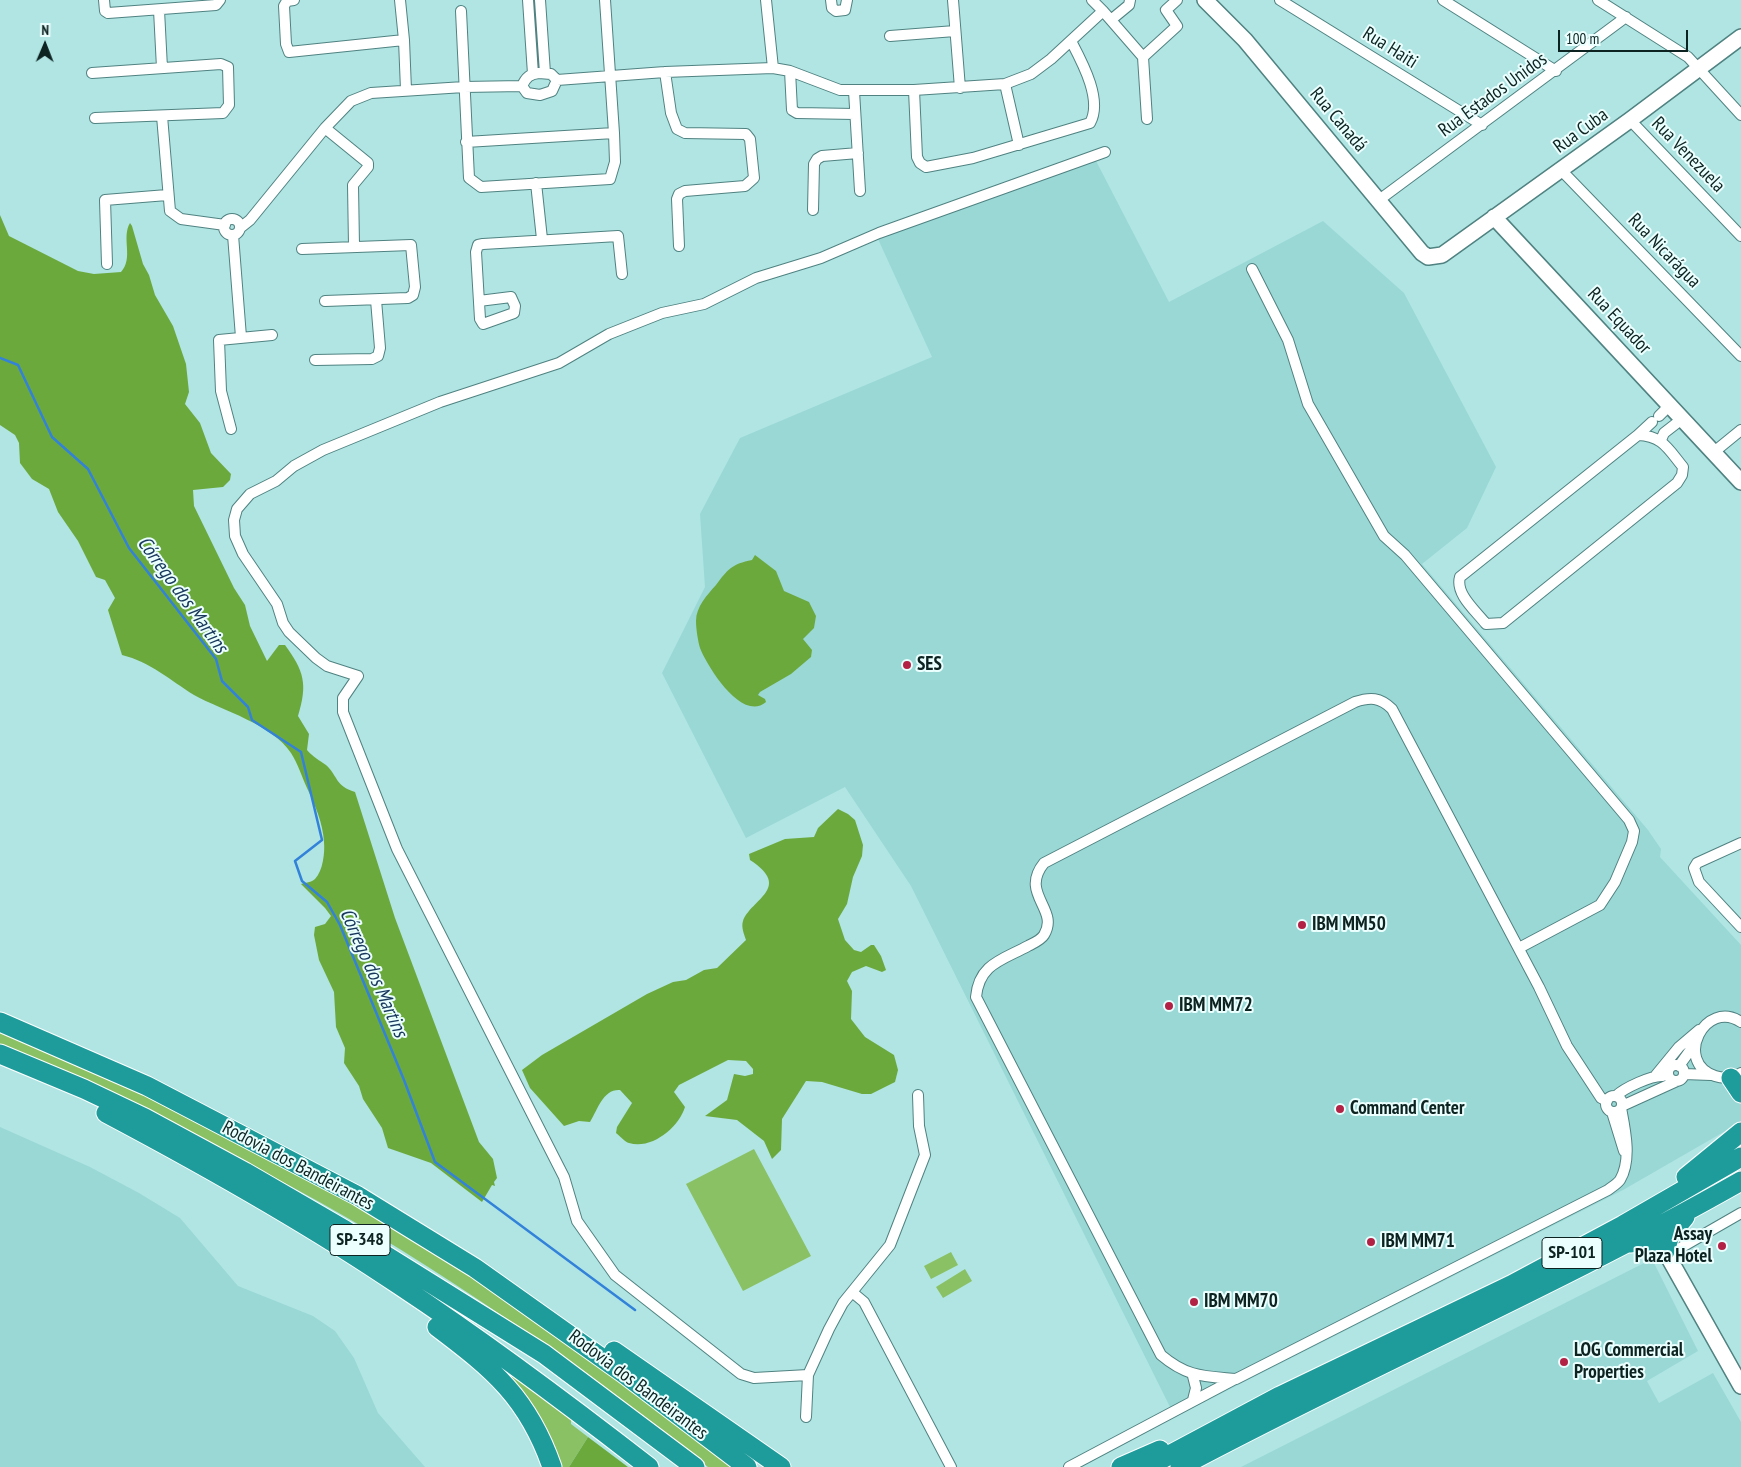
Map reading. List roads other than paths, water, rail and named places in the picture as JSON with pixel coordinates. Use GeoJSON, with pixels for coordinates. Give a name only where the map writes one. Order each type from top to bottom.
{"type":"FeatureCollection","features":[{"type":"Feature","properties":{"kind":"highway","name":"Rodovia dos Bandeirantes"},"geometry":{"type":"LineString","coordinates":[[0,1022],[156,1091],[358,1196],[475,1268],[623,1373],[747,1467]]}},
{"type":"Feature","properties":{"kind":"highway","name":"Rodovia dos Bandeirantes"},"geometry":{"type":"LineString","coordinates":[[0,1054],[145,1118],[245,1172],[345,1230],[544,1354],[695,1467]]}},
{"type":"Feature","properties":{"kind":"highway"},"geometry":{"type":"LineString","coordinates":[[28,1066],[84,1101],[149,1136],[312,1230],[399,1284],[576,1411],[649,1467]]}},
{"type":"Feature","properties":{"kind":"highway"},"geometry":{"type":"LineString","coordinates":[[1623,1226],[1741,1132]]}},
{"type":"Feature","properties":{"kind":"highway","name":"SP-101"},"geometry":{"type":"LineString","coordinates":[[1147,1467],[1280,1396],[1511,1285],[1623,1226],[1741,1157]]}},
{"type":"Feature","properties":{"kind":"highway","name":"SP-101"},"geometry":{"type":"LineString","coordinates":[[1180,1467],[1253,1428],[1518,1300],[1621,1247],[1741,1181]]}},
{"type":"Feature","properties":{"kind":"highway"},"geometry":{"type":"LineString","coordinates":[[1621,1247],[1633,1242],[1649,1241],[1666,1253],[1670,1236],[1690,1210]]}},
{"type":"Feature","properties":{"kind":"highway"},"geometry":{"type":"LineString","coordinates":[[312,1230],[466,1349],[511,1390],[542,1439],[552,1467]]}},
{"type":"Feature","properties":{"kind":"highway"},"geometry":{"type":"LineString","coordinates":[[475,1268],[558,1314],[782,1467]]}},
{"type":"Feature","properties":{"kind":"highway"},"geometry":{"type":"LineString","coordinates":[[1121,1467],[1280,1396]]}},
{"type":"Feature","properties":{"kind":"highway"},"geometry":{"type":"LineString","coordinates":[[1196,1467],[1253,1428]]}},
{"type":"Feature","properties":{"kind":"main road","name":"Rua Canadá"},"geometry":{"type":"LineString","coordinates":[[1205,0],[1245,40],[1422,254],[1428,257],[1442,255]]}},
{"type":"Feature","properties":{"kind":"main road","name":"Rua Cuba"},"geometry":{"type":"LineString","coordinates":[[1442,255],[1630,120],[1697,68],[1741,37]]}},
{"type":"Feature","properties":{"kind":"main road","name":"Rua Equador"},"geometry":{"type":"LineString","coordinates":[[1494,217],[1741,482]]}},
{"type":"Feature","properties":{"kind":"main road"},"geometry":{"type":"LineString","coordinates":[[1666,1253],[1741,1386]]}},
{"type":"Feature","properties":{"kind":"street"},"geometry":{"type":"LineString","coordinates":[[104,0],[105,11],[108,13],[216,5],[220,0]]}},
{"type":"Feature","properties":{"kind":"street"},"geometry":{"type":"LineString","coordinates":[[294,0],[287,1],[284,6],[286,44],[289,52],[404,40]]}},
{"type":"Feature","properties":{"kind":"street"},"geometry":{"type":"LineString","coordinates":[[400,0],[406,90]]}},
{"type":"Feature","properties":{"kind":"street"},"geometry":{"type":"LineString","coordinates":[[528,0],[534,74]]}},
{"type":"Feature","properties":{"kind":"street"},"geometry":{"type":"LineString","coordinates":[[540,0],[545,73]]}},
{"type":"Feature","properties":{"kind":"street"},"geometry":{"type":"LineString","coordinates":[[461,11],[469,178],[481,187],[610,179],[615,162],[604,0]]}},
{"type":"Feature","properties":{"kind":"street"},"geometry":{"type":"LineString","coordinates":[[766,0],[773,68]]}},
{"type":"Feature","properties":{"kind":"street"},"geometry":{"type":"LineString","coordinates":[[831,0],[832,8],[836,11],[845,10],[847,0]]}},
{"type":"Feature","properties":{"kind":"street"},"geometry":{"type":"LineString","coordinates":[[952,0],[960,88]]}},
{"type":"Feature","properties":{"kind":"street"},"geometry":{"type":"LineString","coordinates":[[1092,0],[1112,19],[1144,57],[1147,119]]}},
{"type":"Feature","properties":{"kind":"street"},"geometry":{"type":"LineString","coordinates":[[1112,19],[1129,5],[1130,0]]}},
{"type":"Feature","properties":{"kind":"street"},"geometry":{"type":"LineString","coordinates":[[1144,57],[1177,26],[1166,10],[1177,0]]}},
{"type":"Feature","properties":{"kind":"street","name":"Rua Haiti"},"geometry":{"type":"LineString","coordinates":[[1280,0],[1482,125]]}},
{"type":"Feature","properties":{"kind":"street"},"geometry":{"type":"LineString","coordinates":[[1442,0],[1556,71]]}},
{"type":"Feature","properties":{"kind":"street"},"geometry":{"type":"LineString","coordinates":[[1598,0],[1688,57],[1741,115]]}},
{"type":"Feature","properties":{"kind":"street"},"geometry":{"type":"LineString","coordinates":[[159,10],[162,68]]}},
{"type":"Feature","properties":{"kind":"street"},"geometry":{"type":"LineString","coordinates":[[522,86],[525,79],[534,74],[545,73],[551,74],[557,80],[665,72],[773,68],[790,71],[826,87],[854,91],[960,88],[1005,84],[1031,74],[1071,41],[1103,11]]}},
{"type":"Feature","properties":{"kind":"street","name":"Rua Estados Unidos"},"geometry":{"type":"LineString","coordinates":[[1379,200],[1556,71],[1626,17]]}},
{"type":"Feature","properties":{"kind":"street"},"geometry":{"type":"LineString","coordinates":[[890,36],[955,31]]}},
{"type":"Feature","properties":{"kind":"street"},"geometry":{"type":"LineString","coordinates":[[914,90],[917,157],[920,163],[926,167],[974,158],[1090,123],[1095,115],[1096,108],[1085,67],[1071,41]]}},
{"type":"Feature","properties":{"kind":"street"},"geometry":{"type":"LineString","coordinates":[[92,73],[225,64],[228,67],[229,104],[223,113],[95,118]]}},
{"type":"Feature","properties":{"kind":"street"},"geometry":{"type":"LineString","coordinates":[[790,71],[792,110],[797,113],[855,114]]}},
{"type":"Feature","properties":{"kind":"street"},"geometry":{"type":"LineString","coordinates":[[665,72],[671,113],[677,130],[685,133],[746,134],[750,139],[754,178],[744,186],[684,191],[679,194],[676,199],[679,246]]}},
{"type":"Feature","properties":{"kind":"street"},"geometry":{"type":"LineString","coordinates":[[522,86],[524,90],[533,95],[550,93],[557,80]]}},
{"type":"Feature","properties":{"kind":"street"},"geometry":{"type":"LineString","coordinates":[[1005,84],[1019,145]]}},
{"type":"Feature","properties":{"kind":"street"},"geometry":{"type":"LineString","coordinates":[[162,116],[167,195],[170,211],[176,218],[207,221],[232,228],[250,220],[325,128],[351,101],[371,93],[464,87],[522,86]]}},
{"type":"Feature","properties":{"kind":"street"},"geometry":{"type":"LineString","coordinates":[[854,91],[860,192]]}},
{"type":"Feature","properties":{"kind":"street","name":"Rua Venezuela"},"geometry":{"type":"LineString","coordinates":[[1630,120],[1741,236]]}},
{"type":"Feature","properties":{"kind":"street"},"geometry":{"type":"LineString","coordinates":[[325,128],[368,163],[368,167],[353,185],[354,246]]}},
{"type":"Feature","properties":{"kind":"street"},"geometry":{"type":"LineString","coordinates":[[466,142],[614,133]]}},
{"type":"Feature","properties":{"kind":"street"},"geometry":{"type":"LineString","coordinates":[[813,210],[813,174],[816,158],[858,152]]}},
{"type":"Feature","properties":{"kind":"street"},"geometry":{"type":"LineString","coordinates":[[808,1375],[754,1378],[742,1374],[624,1282],[615,1274],[586,1236],[571,1206],[564,1177],[397,849],[343,712],[344,698],[358,676],[327,666],[288,632],[277,604],[239,545],[234,527],[235,514],[240,503],[250,494],[276,481],[294,466],[323,450],[440,402],[559,363],[609,334],[662,313],[704,304],[756,278],[821,258],[879,233],[1105,152]]}},
{"type":"Feature","properties":{"kind":"street","name":"Rua Nicarágua"},"geometry":{"type":"LineString","coordinates":[[1561,170],[1741,356]]}},
{"type":"Feature","properties":{"kind":"street"},"geometry":{"type":"LineString","coordinates":[[536,183],[542,239]]}},
{"type":"Feature","properties":{"kind":"street"},"geometry":{"type":"LineString","coordinates":[[107,264],[105,200],[167,195]]}},
{"type":"Feature","properties":{"kind":"street"},"geometry":{"type":"LineString","coordinates":[[232,228],[241,337]]}},
{"type":"Feature","properties":{"kind":"street"},"geometry":{"type":"LineString","coordinates":[[479,300],[476,252],[478,245],[542,239],[618,236],[622,274]]}},
{"type":"Feature","properties":{"kind":"street"},"geometry":{"type":"LineString","coordinates":[[302,249],[411,245],[415,287],[413,295],[408,298],[325,301]]}},
{"type":"Feature","properties":{"kind":"street"},"geometry":{"type":"LineString","coordinates":[[1252,269],[1288,340],[1308,404],[1384,536],[1405,555],[1588,771],[1629,820],[1634,832],[1632,842],[1615,882],[1600,905],[1519,948]]}},
{"type":"Feature","properties":{"kind":"street"},"geometry":{"type":"LineString","coordinates":[[316,360],[372,359],[378,356],[380,348],[376,300]]}},
{"type":"Feature","properties":{"kind":"street"},"geometry":{"type":"LineString","coordinates":[[230,429],[221,391],[218,344],[223,338],[272,335]]}},
{"type":"Feature","properties":{"kind":"street"},"geometry":{"type":"LineString","coordinates":[[1638,435],[1652,436],[1661,440],[1683,467],[1682,475],[1677,483],[1503,622],[1486,624],[1460,591],[1458,584],[1460,577],[1638,435],[1670,405]]}},
{"type":"Feature","properties":{"kind":"street"},"geometry":{"type":"LineString","coordinates":[[1661,440],[1664,432],[1682,418]]}},
{"type":"Feature","properties":{"kind":"street"},"geometry":{"type":"LineString","coordinates":[[1714,452],[1741,430]]}},
{"type":"Feature","properties":{"kind":"street"},"geometry":{"type":"LineString","coordinates":[[1236,1379],[1193,1376],[1182,1371],[1161,1355],[976,997],[978,980],[991,966],[1037,942],[1044,936],[1046,912],[1034,888],[1039,869],[1050,859],[1355,702],[1372,698],[1381,700],[1392,709],[1519,948],[1567,1046],[1601,1098],[1612,1098]]}},
{"type":"Feature","properties":{"kind":"street"},"geometry":{"type":"LineString","coordinates":[[1741,842],[1698,863],[1694,868],[1694,873],[1699,882],[1741,927]]}},
{"type":"Feature","properties":{"kind":"street"},"geometry":{"type":"LineString","coordinates":[[1702,1028],[1680,1074],[1618,1109],[1608,1109],[1612,1098],[1622,1090],[1656,1075],[1679,1047],[1702,1028],[1718,1018],[1728,1017],[1741,1022]]}},
{"type":"Feature","properties":{"kind":"street"},"geometry":{"type":"LineString","coordinates":[[1694,1045],[1699,1063],[1704,1070],[1732,1080]]}},
{"type":"Feature","properties":{"kind":"street"},"geometry":{"type":"LineString","coordinates":[[1656,1075],[1665,1076],[1669,1070],[1670,1078],[1680,1074],[1732,1080]]}},
{"type":"Feature","properties":{"kind":"street"},"geometry":{"type":"LineString","coordinates":[[806,1418],[808,1375],[828,1329],[843,1303],[890,1245],[925,1155],[920,1126],[918,1095]]}},
{"type":"Feature","properties":{"kind":"street"},"geometry":{"type":"LineString","coordinates":[[1069,1467],[1194,1400],[1608,1190],[1620,1181],[1625,1169],[1625,1154],[1618,1109]]}},
{"type":"Feature","properties":{"kind":"street"},"geometry":{"type":"LineString","coordinates":[[1666,1253],[1741,1213]]}},
{"type":"Feature","properties":{"kind":"street"},"geometry":{"type":"LineString","coordinates":[[852,1292],[864,1302],[951,1467]]}},
{"type":"Feature","properties":{"kind":"street"},"geometry":{"type":"LineString","coordinates":[[1193,1376],[1196,1388],[1194,1400]]}},
{"type":"Feature","properties":{"kind":"waterway","name":"Córrego dos Martins"},"geometry":{"type":"LineString","coordinates":[[0,358],[18,365],[52,437],[88,469],[129,548],[216,659],[222,681],[248,707],[252,720],[301,752],[322,840],[295,861],[302,881],[327,902],[340,925],[404,1080],[435,1162],[635,1310]]}},
{"type":"Feature","properties":{"kind":"place","name":"SES"},"geometry":{"type":"Point","coordinates":[907,665]}},
{"type":"Feature","properties":{"kind":"place","name":"IBM MM50"},"geometry":{"type":"Point","coordinates":[1302,925]}},
{"type":"Feature","properties":{"kind":"place","name":"IBM MM72"},"geometry":{"type":"Point","coordinates":[1169,1006]}},
{"type":"Feature","properties":{"kind":"place","name":"Command Center"},"geometry":{"type":"Point","coordinates":[1340,1109]}},
{"type":"Feature","properties":{"kind":"place","name":"IBM MM71"},"geometry":{"type":"Point","coordinates":[1371,1242]}},
{"type":"Feature","properties":{"kind":"place","name":"Assay Plaza Hotel"},"geometry":{"type":"Point","coordinates":[1722,1246]}},
{"type":"Feature","properties":{"kind":"place","name":"IBM MM70"},"geometry":{"type":"Point","coordinates":[1194,1302]}},
{"type":"Feature","properties":{"kind":"place","name":"LOG Commercial Properties"},"geometry":{"type":"Point","coordinates":[1564,1362]}}]}
